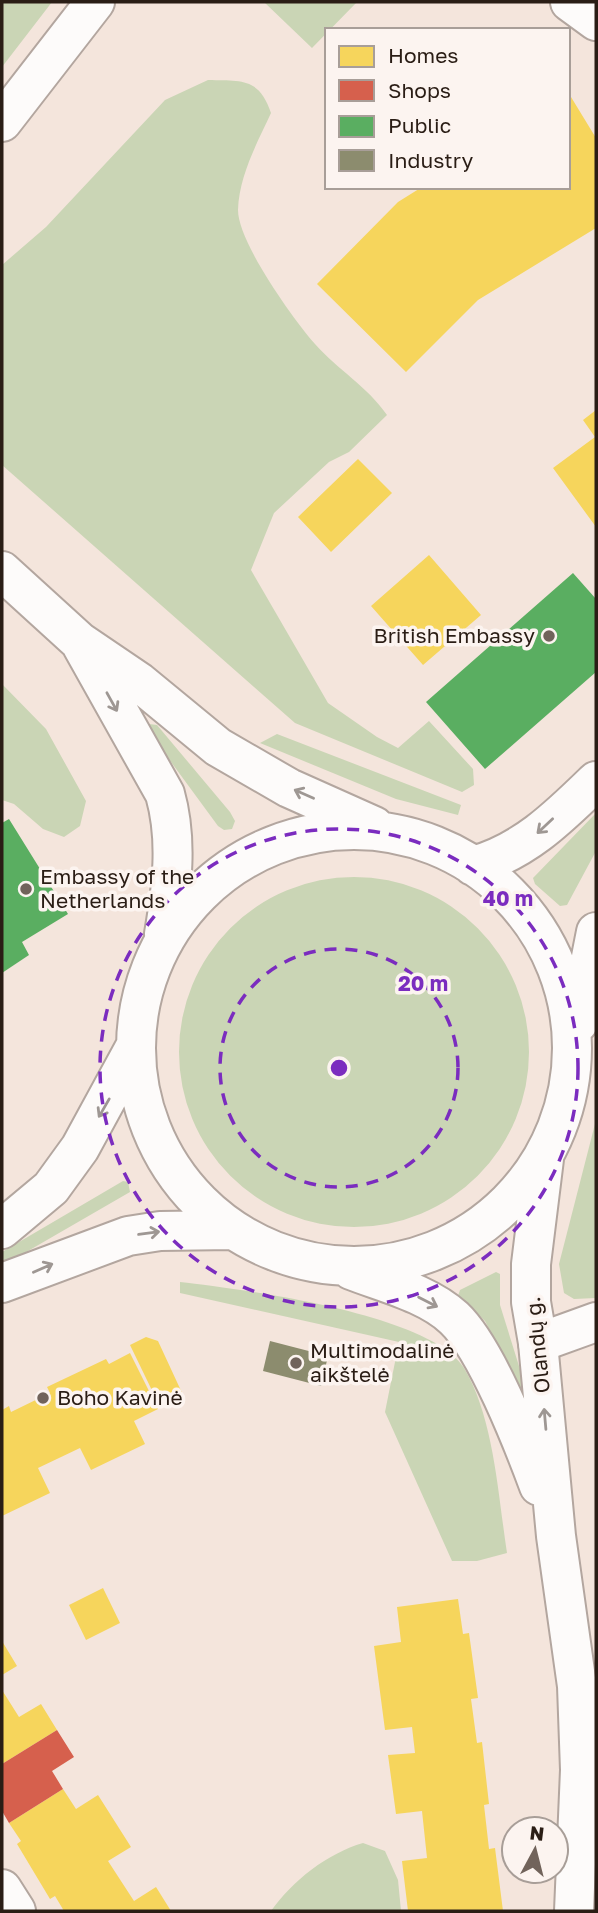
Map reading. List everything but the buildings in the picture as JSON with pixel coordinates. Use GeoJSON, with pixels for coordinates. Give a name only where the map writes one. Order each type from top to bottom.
{"type":"FeatureCollection","features":[{"type":"Feature","properties":{"kind":"main road"},"geometry":{"type":"LineString","coordinates":[[2,122],[94,2]]}},
{"type":"Feature","properties":{"kind":"main road"},"geometry":{"type":"LineString","coordinates":[[570,2],[596,21]]}},
{"type":"Feature","properties":{"kind":"main road"},"geometry":{"type":"LineString","coordinates":[[2,571],[80,642],[139,682],[218,747],[255,770],[389,832],[438,846],[473,866],[521,907],[543,938],[563,985],[573,1049]]}},
{"type":"Feature","properties":{"kind":"main road"},"geometry":{"type":"LineString","coordinates":[[80,642],[141,750],[171,817],[172,884],[163,939],[138,1007],[135,1047],[139,1090],[151,1131],[171,1170],[198,1202],[232,1230],[267,1249],[304,1262],[342,1267],[382,1265],[417,1258],[452,1244],[483,1225],[511,1201],[545,1154],[555,1134],[568,1093],[573,1049],[596,932]]}},
{"type":"Feature","properties":{"kind":"main road"},"geometry":{"type":"LineString","coordinates":[[473,866],[499,859],[528,843],[596,781]]}},
{"type":"Feature","properties":{"kind":"main road"},"geometry":{"type":"LineString","coordinates":[[163,939],[193,899],[226,871],[263,850],[304,835],[346,830],[389,832]]}},
{"type":"Feature","properties":{"kind":"main road"},"geometry":{"type":"LineString","coordinates":[[2,1229],[51,1188],[80,1149],[135,1047]]}},
{"type":"Feature","properties":{"kind":"main road","name":"Olandų g."},"geometry":{"type":"LineString","coordinates":[[545,1154],[531,1264],[531,1302],[538,1343],[556,1536],[588,1771],[574,1911]]}},
{"type":"Feature","properties":{"kind":"main road"},"geometry":{"type":"LineString","coordinates":[[2,1283],[128,1236],[160,1231],[232,1230]]}},
{"type":"Feature","properties":{"kind":"main road","name":"Olandų g."},"geometry":{"type":"LineString","coordinates":[[342,1267],[430,1302],[452,1317],[472,1339],[527,1453],[556,1536]]}},
{"type":"Feature","properties":{"kind":"main road"},"geometry":{"type":"LineString","coordinates":[[538,1343],[596,1322]]}},
{"type":"Feature","properties":{"kind":"main road"},"geometry":{"type":"LineString","coordinates":[[2,1889],[16,1911]]}},
{"type":"Feature","properties":{"kind":"green space"},"geometry":{"type":"Polygon","coordinates":[[[2,2],[52,2],[2,67],[2,2]]]}},
{"type":"Feature","properties":{"kind":"green space"},"geometry":{"type":"Polygon","coordinates":[[[264,2],[357,2],[332,28],[325,28],[325,35],[312,48],[264,2]]]}},
{"type":"Feature","properties":{"kind":"green space"},"geometry":{"type":"Polygon","coordinates":[[[208,80],[247,83],[261,93],[271,113],[250,160],[239,197],[240,224],[257,260],[281,299],[315,344],[371,395],[387,415],[349,452],[329,462],[274,513],[251,570],[328,703],[377,737],[398,748],[429,721],[473,769],[474,785],[462,792],[295,723],[2,465],[2,265],[46,227],[165,100],[208,80]]]}},
{"type":"Feature","properties":{"kind":"green space"},"geometry":{"type":"Polygon","coordinates":[[[2,684],[46,729],[86,801],[80,826],[64,837],[43,829],[14,804],[2,800],[2,684]]]}},
{"type":"Feature","properties":{"kind":"green space"},"geometry":{"type":"Polygon","coordinates":[[[149,724],[157,725],[230,812],[235,821],[232,829],[224,830],[218,826],[149,732],[149,724]]]}},
{"type":"Feature","properties":{"kind":"green space"},"geometry":{"type":"Polygon","coordinates":[[[277,734],[461,805],[458,815],[396,799],[260,743],[277,734]]]}},
{"type":"Feature","properties":{"kind":"green space"},"geometry":{"type":"Polygon","coordinates":[[[596,813],[596,851],[567,905],[560,906],[535,884],[533,878],[596,813]]]}},
{"type":"Feature","properties":{"kind":"green space"},"geometry":{"type":"Polygon","coordinates":[[[354,877],[388,880],[421,890],[451,906],[478,928],[500,955],[516,985],[526,1018],[529,1052],[526,1086],[516,1119],[500,1149],[478,1176],[451,1198],[421,1214],[388,1224],[354,1227],[320,1224],[287,1214],[257,1198],[230,1176],[208,1149],[192,1119],[182,1086],[179,1052],[182,1018],[192,985],[208,955],[230,928],[257,906],[287,890],[320,880],[354,877]]]}},
{"type":"Feature","properties":{"kind":"green space"},"geometry":{"type":"Polygon","coordinates":[[[596,1120],[596,1298],[574,1299],[564,1293],[559,1264],[596,1120]]]}},
{"type":"Feature","properties":{"kind":"green space"},"geometry":{"type":"Polygon","coordinates":[[[123,1181],[128,1182],[130,1192],[2,1266],[2,1252],[123,1181]]]}},
{"type":"Feature","properties":{"kind":"green space"},"geometry":{"type":"Polygon","coordinates":[[[496,1272],[500,1274],[500,1305],[538,1427],[485,1321],[458,1296],[460,1290],[496,1272]]]}},
{"type":"Feature","properties":{"kind":"green space"},"geometry":{"type":"Polygon","coordinates":[[[180,1282],[333,1307],[414,1333],[445,1349],[464,1368],[482,1410],[493,1458],[507,1553],[477,1561],[452,1561],[385,1412],[399,1342],[180,1293],[180,1282]]]}},
{"type":"Feature","properties":{"kind":"green space"},"geometry":{"type":"Polygon","coordinates":[[[363,1843],[385,1851],[398,1880],[401,1911],[271,1911],[289,1889],[324,1861],[363,1843]]]}},
{"type":"Feature","properties":{"kind":"place","name":"British Embassy"},"geometry":{"type":"Point","coordinates":[549,636]}},
{"type":"Feature","properties":{"kind":"place","name":"Embassy of the Netherlands"},"geometry":{"type":"Point","coordinates":[26,889]}},
{"type":"Feature","properties":{"kind":"place","name":"Multimodalinė aikštelė"},"geometry":{"type":"Point","coordinates":[296,1363]}},
{"type":"Feature","properties":{"kind":"place","name":"Boho Kavinė"},"geometry":{"type":"Point","coordinates":[43,1398]}}]}
